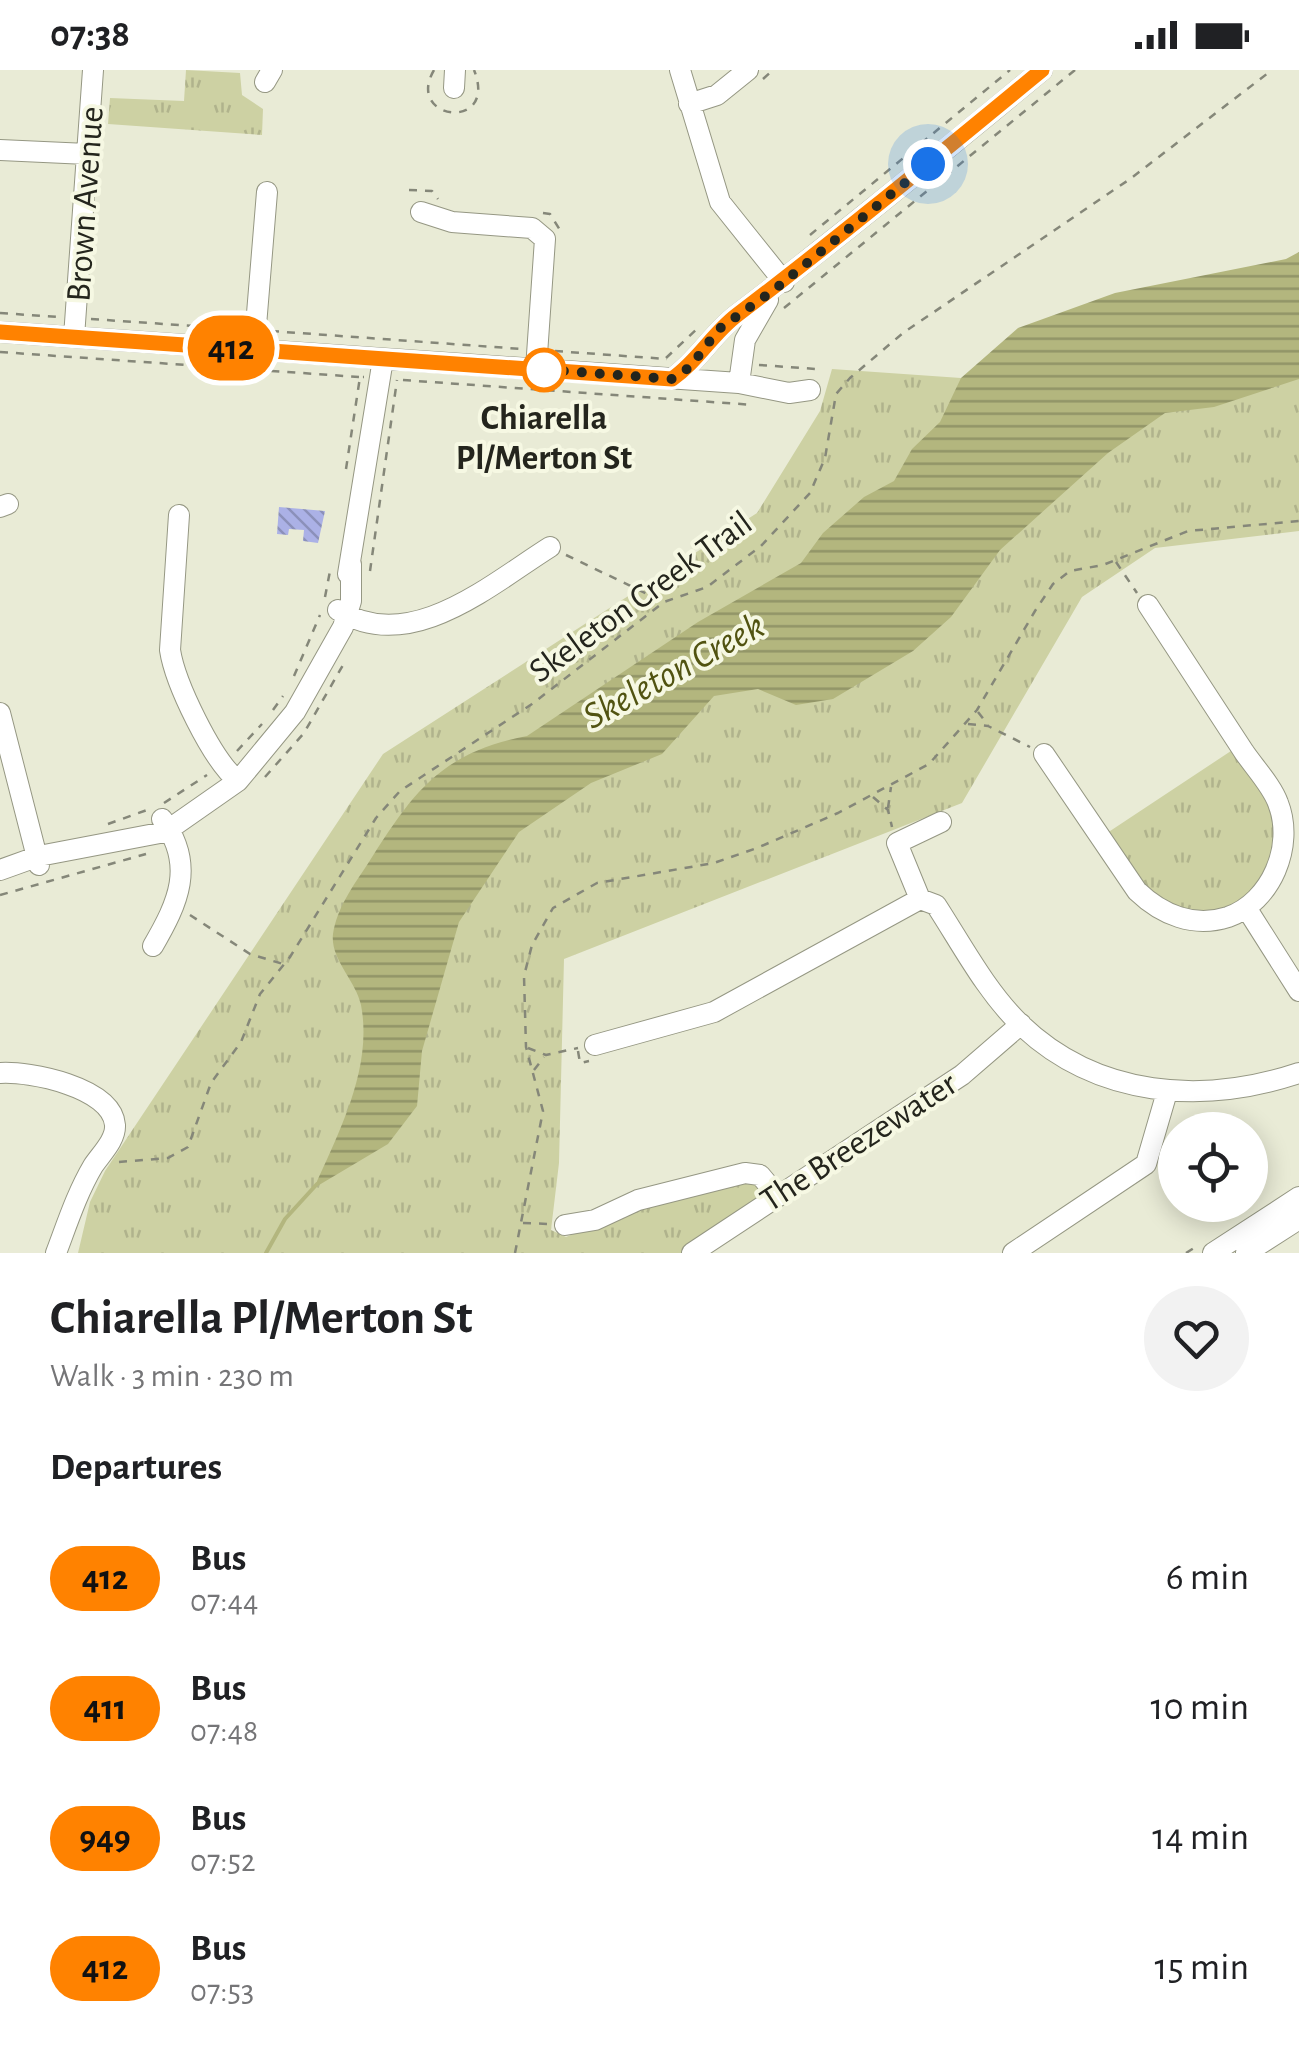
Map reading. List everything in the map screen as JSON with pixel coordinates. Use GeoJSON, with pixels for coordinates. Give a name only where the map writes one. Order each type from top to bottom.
{"type":"FeatureCollection","features":[{"type":"Feature","properties":{"kind":"street","name":"Brown Avenue"},"geometry":{"type":"LineString","coordinates":[[75,328],[93,70]]}},
{"type":"Feature","properties":{"kind":"street"},"geometry":{"type":"LineString","coordinates":[[680,70],[720,202],[779,286]]}},
{"type":"Feature","properties":{"kind":"street"},"geometry":{"type":"LineString","coordinates":[[689,104],[717,94],[748,70]]}},
{"type":"Feature","properties":{"kind":"street"},"geometry":{"type":"LineString","coordinates":[[669,369],[691,365],[719,329],[779,286],[1042,70]]}},
{"type":"Feature","properties":{"kind":"street"},"geometry":{"type":"LineString","coordinates":[[0,150],[87,154]]}},
{"type":"Feature","properties":{"kind":"street"},"geometry":{"type":"LineString","coordinates":[[255,340],[268,192]]}},
{"type":"Feature","properties":{"kind":"street"},"geometry":{"type":"LineString","coordinates":[[421,212],[452,222],[532,228],[546,238],[536,360]]}},
{"type":"Feature","properties":{"kind":"street"},"geometry":{"type":"LineString","coordinates":[[740,374],[750,326],[779,286]]}},
{"type":"Feature","properties":{"kind":"street"},"geometry":{"type":"LineString","coordinates":[[0,332],[75,328],[255,340],[381,373],[536,360],[740,374],[789,393],[816,397]]}},
{"type":"Feature","properties":{"kind":"street"},"geometry":{"type":"LineString","coordinates":[[0,874],[132,838],[168,837],[230,770],[262,752],[295,712],[338,652],[381,373]]}},
{"type":"Feature","properties":{"kind":"street"},"geometry":{"type":"LineString","coordinates":[[180,515],[171,660],[178,686],[230,770]]}},
{"type":"Feature","properties":{"kind":"street"},"geometry":{"type":"LineString","coordinates":[[344,612],[377,620],[414,622],[444,614],[550,547]]}},
{"type":"Feature","properties":{"kind":"street"},"geometry":{"type":"LineString","coordinates":[[1044,754],[1138,891],[1153,906],[1172,916],[1207,922],[1247,910],[1277,868],[1282,852],[1278,801],[1148,605]]}},
{"type":"Feature","properties":{"kind":"street"},"geometry":{"type":"LineString","coordinates":[[0,713],[37,861]]}},
{"type":"Feature","properties":{"kind":"street"},"geometry":{"type":"LineString","coordinates":[[940,822],[897,842],[920,899],[936,905],[994,993],[1021,1024],[1083,1067],[1167,1092],[1202,1094],[1255,1088],[1299,1074]]}},
{"type":"Feature","properties":{"kind":"street"},"geometry":{"type":"LineString","coordinates":[[153,946],[176,907],[181,888],[168,837]]}},
{"type":"Feature","properties":{"kind":"street"},"geometry":{"type":"LineString","coordinates":[[589,1051],[714,1012],[920,899]]}},
{"type":"Feature","properties":{"kind":"street"},"geometry":{"type":"LineString","coordinates":[[1247,910],[1299,991]]}},
{"type":"Feature","properties":{"kind":"street","name":"The Breezewater"},"geometry":{"type":"LineString","coordinates":[[692,1253],[776,1194],[962,1075],[1021,1024]]}},
{"type":"Feature","properties":{"kind":"street"},"geometry":{"type":"LineString","coordinates":[[0,1073],[29,1073],[64,1082],[103,1106],[114,1119],[113,1136],[88,1177],[56,1253]]}},
{"type":"Feature","properties":{"kind":"street"},"geometry":{"type":"LineString","coordinates":[[1012,1253],[1146,1164],[1167,1092]]}},
{"type":"Feature","properties":{"kind":"street"},"geometry":{"type":"LineString","coordinates":[[565,1225],[745,1172],[760,1175],[776,1194]]}},
{"type":"Feature","properties":{"kind":"street"},"geometry":{"type":"LineString","coordinates":[[1212,1253],[1299,1197]]}},
{"type":"Feature","properties":{"kind":"street"},"geometry":{"type":"LineString","coordinates":[[1246,1253],[1299,1218]]}},
{"type":"Feature","properties":{"kind":"path"},"geometry":{"type":"LineString","coordinates":[[804,241],[1010,70]]}},
{"type":"Feature","properties":{"kind":"path"},"geometry":{"type":"LineString","coordinates":[[776,315],[1075,70]]}},
{"type":"Feature","properties":{"kind":"path","name":"Skeleton Creek Trail"},"geometry":{"type":"LineString","coordinates":[[106,1163],[181,1154],[211,1083],[241,1042],[260,994],[376,818],[400,791],[532,704],[664,602],[707,587],[761,546],[810,493],[825,458],[836,394],[850,378],[904,333],[1130,180],[1272,70]]}},
{"type":"Feature","properties":{"kind":"path"},"geometry":{"type":"LineString","coordinates":[[0,313],[75,328],[669,369],[691,365]]}},
{"type":"Feature","properties":{"kind":"path"},"geometry":{"type":"LineString","coordinates":[[669,369],[701,325]]}},
{"type":"Feature","properties":{"kind":"path"},"geometry":{"type":"LineString","coordinates":[[0,352],[381,373],[763,405]]}},
{"type":"Feature","properties":{"kind":"path"},"geometry":{"type":"LineString","coordinates":[[740,374],[816,369]]}},
{"type":"Feature","properties":{"kind":"path"},"geometry":{"type":"LineString","coordinates":[[345,478],[381,373]]}},
{"type":"Feature","properties":{"kind":"path"},"geometry":{"type":"LineString","coordinates":[[292,680],[351,564],[381,373]]}},
{"type":"Feature","properties":{"kind":"path"},"geometry":{"type":"LineString","coordinates":[[816,397],[835,402]]}},
{"type":"Feature","properties":{"kind":"path"},"geometry":{"type":"LineString","coordinates":[[515,1253],[543,1111],[526,1047],[524,976],[532,945],[553,908],[597,883],[728,858],[825,819],[928,764],[967,724],[1054,584],[1070,571],[1116,561],[1153,542],[1188,532],[1299,521]]}},
{"type":"Feature","properties":{"kind":"path"},"geometry":{"type":"LineString","coordinates":[[550,547],[664,602]]}},
{"type":"Feature","properties":{"kind":"path"},"geometry":{"type":"LineString","coordinates":[[1116,561],[1126,581],[1148,605]]}},
{"type":"Feature","properties":{"kind":"path"},"geometry":{"type":"LineString","coordinates":[[262,780],[304,733],[338,652]]}},
{"type":"Feature","properties":{"kind":"path"},"geometry":{"type":"LineString","coordinates":[[94,828],[160,806],[230,770],[286,692]]}},
{"type":"Feature","properties":{"kind":"path"},"geometry":{"type":"LineString","coordinates":[[977,710],[988,726]]}},
{"type":"Feature","properties":{"kind":"path"},"geometry":{"type":"LineString","coordinates":[[967,724],[988,726],[1044,754]]}},
{"type":"Feature","properties":{"kind":"path"},"geometry":{"type":"LineString","coordinates":[[891,784],[888,810],[897,842]]}},
{"type":"Feature","properties":{"kind":"path"},"geometry":{"type":"LineString","coordinates":[[871,794],[888,810]]}},
{"type":"Feature","properties":{"kind":"path"},"geometry":{"type":"LineString","coordinates":[[0,894],[130,860],[168,837]]}},
{"type":"Feature","properties":{"kind":"path"},"geometry":{"type":"LineString","coordinates":[[176,907],[250,954],[283,964]]}},
{"type":"Feature","properties":{"kind":"path"},"geometry":{"type":"LineString","coordinates":[[526,1047],[546,1054],[589,1051]]}},
{"type":"Feature","properties":{"kind":"path"},"geometry":{"type":"LineString","coordinates":[[533,1071],[546,1054]]}},
{"type":"Feature","properties":{"kind":"path"},"geometry":{"type":"LineString","coordinates":[[522,1223],[565,1225]]}},
{"type":"Feature","properties":{"kind":"green space"},"geometry":{"type":"Polygon","coordinates":[[[186,70],[240,73],[242,95],[263,109],[262,135],[108,124],[110,98],[184,101],[186,70]]]}},
{"type":"Feature","properties":{"kind":"green space"},"geometry":{"type":"Polygon","coordinates":[[[1299,305],[1299,531],[1155,548],[1082,597],[962,803],[564,959],[559,1163],[551,1230],[566,1237],[629,1211],[747,1177],[761,1189],[758,1199],[686,1253],[78,1253],[90,1202],[105,1171],[383,754],[757,513],[820,411],[832,369],[961,378],[1057,412],[1299,305]]]}},
{"type":"Feature","properties":{"kind":"green space"},"geometry":{"type":"Polygon","coordinates":[[[1240,745],[1284,836],[1247,909],[1173,916],[1101,837],[1240,745]]]}},
{"type":"Feature","properties":{"kind":"water"},"geometry":{"type":"Polygon","coordinates":[[[1299,252],[1299,379],[1214,407],[1165,413],[1108,453],[1000,550],[951,617],[913,651],[833,699],[796,705],[758,689],[714,696],[662,754],[591,783],[519,832],[459,922],[422,1051],[417,1106],[388,1144],[314,1188],[351,1099],[362,1052],[361,1005],[335,952],[335,924],[346,898],[383,840],[431,780],[471,753],[527,736],[698,622],[801,563],[823,533],[864,497],[894,481],[912,449],[940,422],[961,378],[1018,328],[1115,293],[1286,259],[1299,252]]]}},
{"type":"Feature","properties":{"kind":"building"},"geometry":{"type":"Polygon","coordinates":[[[279,507],[325,511],[318,543],[303,541],[304,530],[289,529],[288,535],[277,534],[279,507]]]}},
{"type":"Feature","properties":{"kind":"waterway","name":"Skeleton Creek"},"geometry":{"type":"LineString","coordinates":[[266,1253],[285,1219],[317,1184]]}},
{"type":"Feature","properties":{"kind":"bus line","name":"412"},"geometry":{"type":"LineString","coordinates":[[0,332],[672,379],[690,367],[719,329],[774,290],[1042,70]]}},
{"type":"Feature","properties":{"kind":"place","name":"Chiarella Pl/Merton St"},"geometry":{"type":"Point","coordinates":[544,370]}},
{"type":"Feature","properties":{"kind":"route"},"geometry":{"type":"LineString","coordinates":[[544,370],[536,369],[672,379],[690,367],[719,329],[774,290],[928,164]]}}]}
